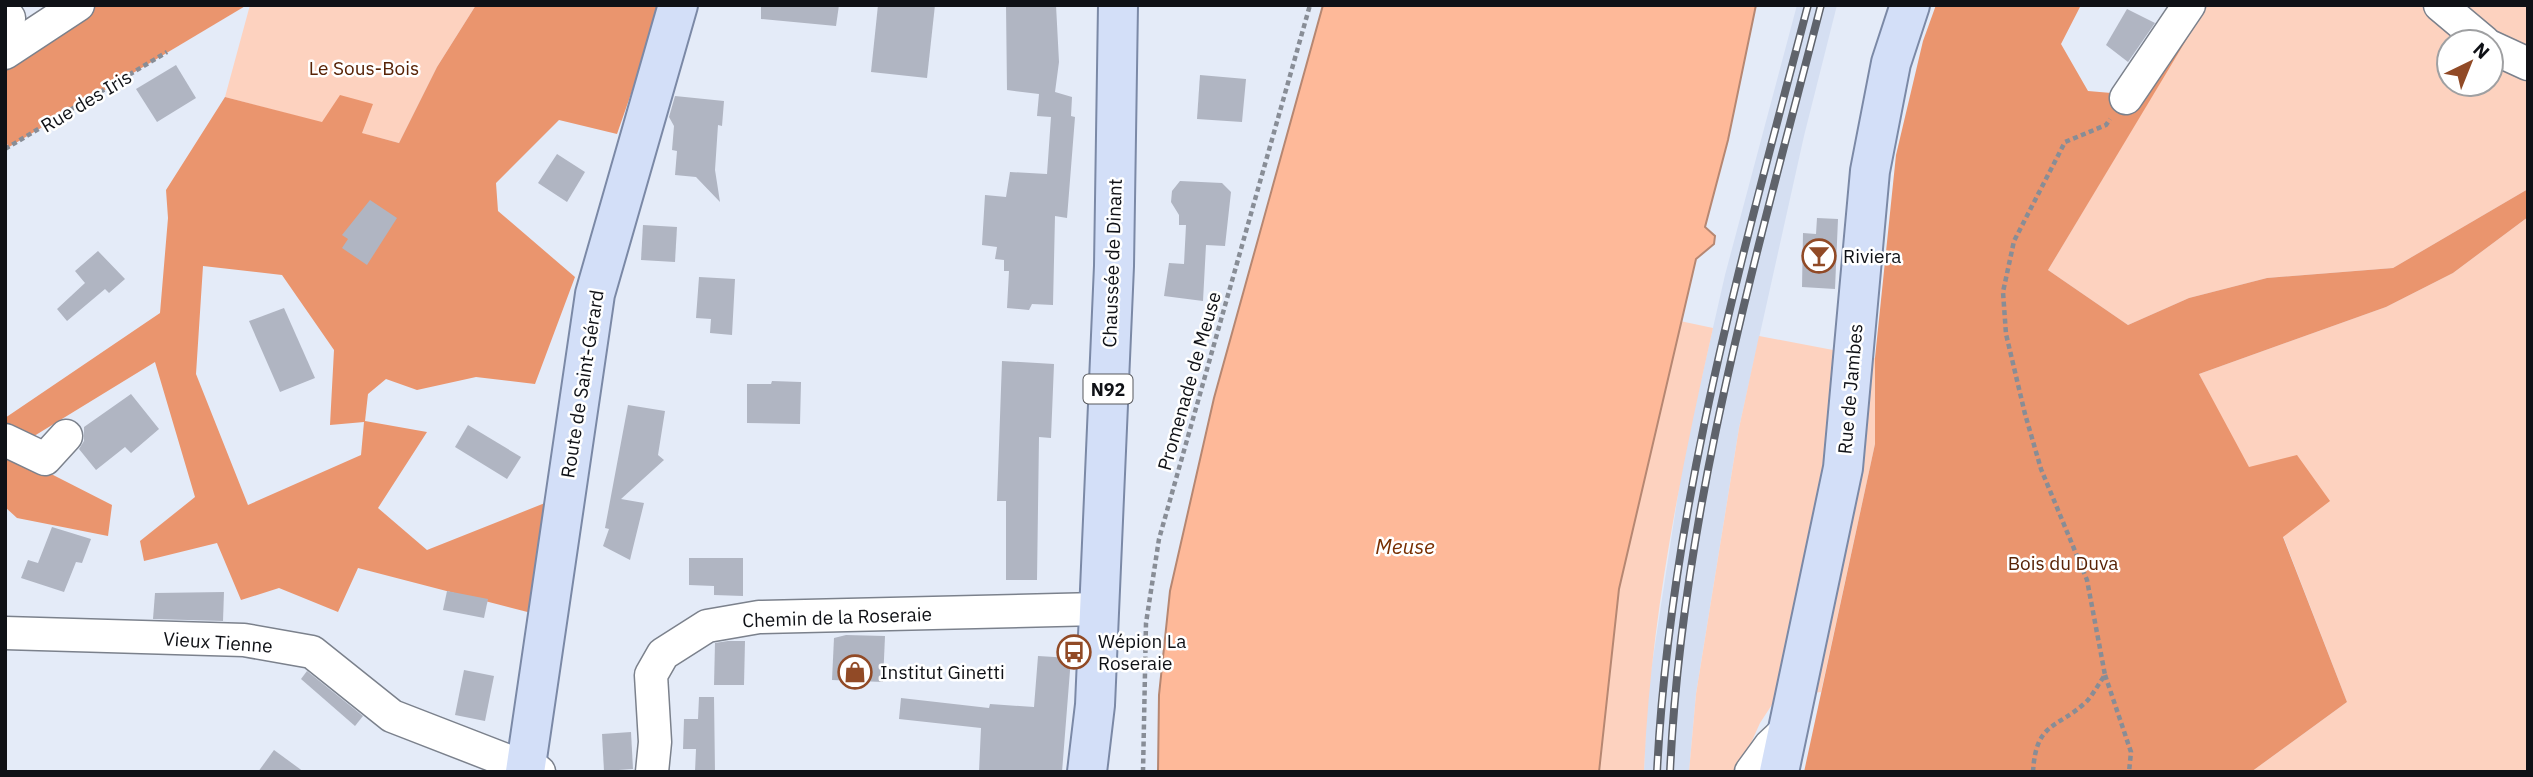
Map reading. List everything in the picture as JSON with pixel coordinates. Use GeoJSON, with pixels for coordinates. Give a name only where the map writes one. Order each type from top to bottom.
{"type":"FeatureCollection","features":[{"type":"Feature","properties":{"kind":"main road","name":"Route de Saint-Gérard"},"geometry":{"type":"LineString","coordinates":[[530,768],[595,294],[678,5]]}},
{"type":"Feature","properties":{"kind":"main road","name":"Chaussée de Dinant"},"geometry":{"type":"LineString","coordinates":[[1087,772],[1096,705],[1114,266],[1118,5]]}},
{"type":"Feature","properties":{"kind":"main road","name":"Rue de Jambes"},"geometry":{"type":"LineString","coordinates":[[1779,772],[1843,468],[1870,171],[1891,63],[1910,5]]}},
{"type":"Feature","properties":{"kind":"street"},"geometry":{"type":"LineString","coordinates":[[5,53],[78,5]]}},
{"type":"Feature","properties":{"kind":"street"},"geometry":{"type":"LineString","coordinates":[[2126,99],[2189,5]]}},
{"type":"Feature","properties":{"kind":"street"},"geometry":{"type":"LineString","coordinates":[[2440,5],[2467,28]]}},
{"type":"Feature","properties":{"kind":"street"},"geometry":{"type":"LineString","coordinates":[[2505,53],[2528,64]]}},
{"type":"Feature","properties":{"kind":"street"},"geometry":{"type":"LineString","coordinates":[[5,440],[45,459],[66,436]]}},
{"type":"Feature","properties":{"kind":"street","name":"Chemin de la Roseraie"},"geometry":{"type":"LineString","coordinates":[[652,772],[655,742],[651,675],[663,654],[707,626],[760,617],[1098,609]]}},
{"type":"Feature","properties":{"kind":"street","name":"Vieux Tienne"},"geometry":{"type":"LineString","coordinates":[[5,633],[244,639],[312,652],[392,716],[530,768]]}},
{"type":"Feature","properties":{"kind":"street"},"geometry":{"type":"LineString","coordinates":[[1751,772],[1770,746],[1788,729]]}},
{"type":"Feature","properties":{"kind":"path","name":"Promenade de Meuse"},"geometry":{"type":"LineString","coordinates":[[1143,772],[1146,623],[1159,539],[1310,5]]}},
{"type":"Feature","properties":{"kind":"path","name":"Rue des Iris"},"geometry":{"type":"LineString","coordinates":[[5,149],[167,52]]}},
{"type":"Feature","properties":{"kind":"path"},"geometry":{"type":"LineString","coordinates":[[2126,99],[2106,125],[2065,142],[2014,241],[2003,292],[2006,334],[2025,414],[2041,469],[2087,580],[2105,675],[2131,752],[2129,772]]}},
{"type":"Feature","properties":{"kind":"path"},"geometry":{"type":"LineString","coordinates":[[2034,772],[2041,738],[2053,722],[2086,702],[2105,675]]}},
{"type":"Feature","properties":{"kind":"shaded area"},"geometry":{"type":"Polygon","coordinates":[[[1797,5],[1837,5],[1804,136],[1739,428],[1696,694],[1689,772],[1644,772],[1647,697],[1684,455],[1725,275],[1797,5]]]}},
{"type":"Feature","properties":{"kind":"green space"},"geometry":{"type":"Polygon","coordinates":[[[56,5],[247,5],[9,147],[5,141],[5,39],[56,5]]]}},
{"type":"Feature","properties":{"kind":"green space","name":"Le Sous-Bois"},"geometry":{"type":"Polygon","coordinates":[[[250,5],[476,5],[437,67],[399,143],[225,97],[250,5]]]}},
{"type":"Feature","properties":{"kind":"green space"},"geometry":{"type":"Polygon","coordinates":[[[476,5],[662,5],[617,134],[559,120],[496,183],[498,211],[575,277],[535,384],[476,377],[417,390],[386,379],[368,394],[365,421],[427,432],[378,508],[427,550],[565,495],[547,617],[358,568],[338,612],[279,588],[241,600],[217,543],[144,561],[140,541],[195,497],[155,362],[8,452],[112,505],[108,536],[17,518],[5,507],[5,418],[160,313],[168,218],[166,190],[225,97],[322,122],[340,95],[373,104],[362,133],[399,143],[437,67],[476,5]],[[203,266],[196,374],[248,505],[361,455],[364,422],[330,425],[334,350],[282,275],[203,266]]]}},
{"type":"Feature","properties":{"kind":"green space","name":"Bois du Duva"},"geometry":{"type":"Polygon","coordinates":[[[1936,5],[2081,5],[2061,44],[2088,91],[2123,94],[2187,14],[2197,22],[2048,270],[2128,325],[2189,298],[2267,278],[2393,268],[2528,189],[2528,217],[2453,273],[2386,307],[2199,374],[2249,467],[2297,455],[2330,501],[2283,537],[2347,702],[2251,772],[1804,772],[1875,444],[1875,358],[1896,155],[1923,41],[1936,5]]]}},
{"type":"Feature","properties":{"kind":"green space"},"geometry":{"type":"Polygon","coordinates":[[[2192,5],[2420,5],[2446,28],[2435,28],[2435,98],[2505,98],[2505,67],[2528,77],[2528,189],[2393,268],[2267,278],[2189,298],[2128,325],[2048,270],[2196,22],[2192,5]]]}},
{"type":"Feature","properties":{"kind":"green space"},"geometry":{"type":"Polygon","coordinates":[[[2458,5],[2528,5],[2528,52],[2505,40],[2505,28],[2488,28],[2458,5]]]}},
{"type":"Feature","properties":{"kind":"green space"},"geometry":{"type":"Polygon","coordinates":[[[2528,217],[2528,772],[2251,772],[2347,702],[2283,536],[2199,374],[2386,307],[2453,273],[2528,217]]]}},
{"type":"Feature","properties":{"kind":"green space"},"geometry":{"type":"Polygon","coordinates":[[[1680,321],[1713,328],[1668,548],[1647,716],[1644,772],[1599,772],[1619,589],[1680,321]]]}},
{"type":"Feature","properties":{"kind":"green space"},"geometry":{"type":"Polygon","coordinates":[[[1759,336],[1875,358],[1875,444],[1821,692],[1777,697],[1760,723],[1738,772],[1689,772],[1696,694],[1739,428],[1759,336]]]}},
{"type":"Feature","properties":{"kind":"water","name":"Meuse"},"geometry":{"type":"Polygon","coordinates":[[[1323,5],[1756,5],[1728,140],[1705,227],[1715,236],[1714,244],[1696,259],[1619,589],[1599,772],[1158,772],[1159,695],[1170,591],[1214,398],[1323,5]]]}},
{"type":"Feature","properties":{"kind":"building"},"geometry":{"type":"Polygon","coordinates":[[[761,5],[839,5],[836,26],[761,19],[761,5]]]}},
{"type":"Feature","properties":{"kind":"building"},"geometry":{"type":"Polygon","coordinates":[[[878,5],[935,5],[927,78],[871,72],[878,5]]]}},
{"type":"Feature","properties":{"kind":"building"},"geometry":{"type":"Polygon","coordinates":[[[1006,5],[1056,5],[1059,62],[1055,92],[1072,97],[1071,116],[1075,117],[1067,218],[1055,216],[1053,305],[1032,304],[1029,310],[1007,308],[1009,271],[1004,271],[1004,260],[995,259],[997,247],[982,245],[985,195],[1006,197],[1010,172],[1047,174],[1051,117],[1037,116],[1039,94],[1007,90],[1006,5]]]}},
{"type":"Feature","properties":{"kind":"building"},"geometry":{"type":"Polygon","coordinates":[[[2127,9],[2155,23],[2128,62],[2106,45],[2127,9]]]}},
{"type":"Feature","properties":{"kind":"building"},"geometry":{"type":"Polygon","coordinates":[[[176,65],[196,98],[157,122],[136,89],[176,65]]]}},
{"type":"Feature","properties":{"kind":"building"},"geometry":{"type":"Polygon","coordinates":[[[1200,75],[1246,79],[1242,122],[1197,119],[1200,75]]]}},
{"type":"Feature","properties":{"kind":"building"},"geometry":{"type":"Polygon","coordinates":[[[675,96],[724,101],[722,126],[718,125],[715,170],[720,202],[696,177],[675,175],[677,151],[672,150],[674,126],[669,117],[675,96]]]}},
{"type":"Feature","properties":{"kind":"building"},"geometry":{"type":"Polygon","coordinates":[[[557,154],[585,172],[567,202],[538,183],[557,154]]]}},
{"type":"Feature","properties":{"kind":"building"},"geometry":{"type":"Polygon","coordinates":[[[1180,181],[1222,183],[1231,192],[1225,246],[1206,245],[1203,301],[1164,296],[1169,263],[1184,264],[1186,225],[1179,225],[1179,215],[1171,202],[1172,191],[1180,181]]]}},
{"type":"Feature","properties":{"kind":"building"},"geometry":{"type":"Polygon","coordinates":[[[370,200],[397,218],[367,265],[342,248],[348,239],[342,235],[370,200]]]}},
{"type":"Feature","properties":{"kind":"building"},"geometry":{"type":"Polygon","coordinates":[[[1817,218],[1838,219],[1835,289],[1802,287],[1803,233],[1816,234],[1817,218]]]}},
{"type":"Feature","properties":{"kind":"building"},"geometry":{"type":"Polygon","coordinates":[[[643,225],[677,227],[675,262],[641,260],[643,225]]]}},
{"type":"Feature","properties":{"kind":"building"},"geometry":{"type":"Polygon","coordinates":[[[98,251],[125,279],[109,293],[105,289],[67,321],[57,309],[85,283],[75,271],[98,251]]]}},
{"type":"Feature","properties":{"kind":"building"},"geometry":{"type":"Polygon","coordinates":[[[699,277],[735,279],[732,335],[710,333],[711,319],[696,318],[699,277]]]}},
{"type":"Feature","properties":{"kind":"building"},"geometry":{"type":"Polygon","coordinates":[[[284,308],[315,378],[280,392],[249,321],[284,308]]]}},
{"type":"Feature","properties":{"kind":"building"},"geometry":{"type":"Polygon","coordinates":[[[1002,361],[1054,364],[1051,438],[1039,437],[1037,580],[1006,580],[1006,501],[997,501],[1002,361]]]}},
{"type":"Feature","properties":{"kind":"building"},"geometry":{"type":"Polygon","coordinates":[[[772,381],[801,382],[800,424],[747,423],[747,384],[771,384],[772,381]]]}},
{"type":"Feature","properties":{"kind":"building"},"geometry":{"type":"Polygon","coordinates":[[[131,394],[159,429],[131,453],[125,447],[96,470],[79,449],[84,441],[84,427],[131,394]]]}},
{"type":"Feature","properties":{"kind":"building"},"geometry":{"type":"Polygon","coordinates":[[[628,405],[665,411],[658,455],[664,460],[621,499],[644,503],[630,560],[603,546],[609,529],[605,528],[628,405]]]}},
{"type":"Feature","properties":{"kind":"building"},"geometry":{"type":"Polygon","coordinates":[[[468,425],[521,457],[507,479],[455,447],[468,425]]]}},
{"type":"Feature","properties":{"kind":"building"},"geometry":{"type":"Polygon","coordinates":[[[52,527],[91,539],[82,563],[76,562],[64,592],[21,578],[28,560],[38,563],[52,527]]]}},
{"type":"Feature","properties":{"kind":"building"},"geometry":{"type":"Polygon","coordinates":[[[689,558],[743,558],[743,596],[714,595],[714,586],[689,585],[689,558]]]}},
{"type":"Feature","properties":{"kind":"building"},"geometry":{"type":"Polygon","coordinates":[[[447,591],[488,599],[484,618],[443,610],[447,591]]]}},
{"type":"Feature","properties":{"kind":"building"},"geometry":{"type":"Polygon","coordinates":[[[224,592],[223,621],[153,619],[155,593],[224,592]]]}},
{"type":"Feature","properties":{"kind":"building"},"geometry":{"type":"Polygon","coordinates":[[[846,635],[885,636],[883,682],[832,680],[834,638],[846,635]]]}},
{"type":"Feature","properties":{"kind":"building"},"geometry":{"type":"Polygon","coordinates":[[[745,641],[744,685],[714,685],[715,643],[745,641]]]}},
{"type":"Feature","properties":{"kind":"building"},"geometry":{"type":"Polygon","coordinates":[[[1038,656],[1071,658],[1062,772],[979,772],[981,728],[899,719],[901,698],[989,708],[990,704],[1034,707],[1038,656]]]}},
{"type":"Feature","properties":{"kind":"building"},"geometry":{"type":"Polygon","coordinates":[[[464,670],[494,676],[485,721],[455,715],[464,670]]]}},
{"type":"Feature","properties":{"kind":"building"},"geometry":{"type":"Polygon","coordinates":[[[307,671],[363,716],[355,726],[301,679],[307,671]]]}},
{"type":"Feature","properties":{"kind":"building"},"geometry":{"type":"Polygon","coordinates":[[[699,697],[714,697],[715,772],[695,772],[696,749],[683,749],[684,719],[698,719],[699,697]]]}},
{"type":"Feature","properties":{"kind":"building"},"geometry":{"type":"Polygon","coordinates":[[[631,732],[633,769],[604,771],[602,734],[631,732]]]}},
{"type":"Feature","properties":{"kind":"building"},"geometry":{"type":"Polygon","coordinates":[[[274,750],[304,772],[258,772],[274,750]]]}},
{"type":"Feature","properties":{"kind":"railway"},"geometry":{"type":"LineString","coordinates":[[1657,772],[1665,674],[1693,481],[1735,289],[1808,5]]}},
{"type":"Feature","properties":{"kind":"railway"},"geometry":{"type":"LineString","coordinates":[[1670,772],[1677,674],[1706,481],[1748,289],[1821,5]]}},
{"type":"Feature","properties":{"kind":"place","name":"Riviera"},"geometry":{"type":"Point","coordinates":[1819,256]}},
{"type":"Feature","properties":{"kind":"place","name":"Wépion La Roseraie"},"geometry":{"type":"Point","coordinates":[1074,652]}},
{"type":"Feature","properties":{"kind":"place","name":"Institut Ginetti"},"geometry":{"type":"Point","coordinates":[855,672]}}]}
